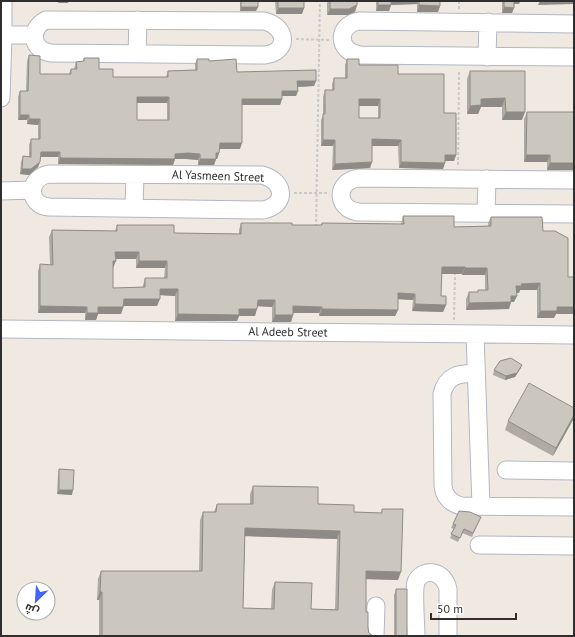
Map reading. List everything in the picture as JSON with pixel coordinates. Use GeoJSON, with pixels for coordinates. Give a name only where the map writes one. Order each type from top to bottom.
{"type":"FeatureCollection","features":[{"type":"Feature","properties":{"kind":"street"},"geometry":{"type":"LineString","coordinates":[[1,98],[3,1]]}},
{"type":"Feature","properties":{"kind":"street"},"geometry":{"type":"LineString","coordinates":[[46,20],[138,20],[264,21],[277,26],[280,30],[282,44],[275,52],[265,56],[46,52],[38,47],[34,35],[38,26],[46,20]]}},
{"type":"Feature","properties":{"kind":"street"},"geometry":{"type":"LineString","coordinates":[[137,54],[138,20]]}},
{"type":"Feature","properties":{"kind":"street"},"geometry":{"type":"LineString","coordinates":[[574,24],[359,21],[346,27],[342,36],[342,41],[346,50],[355,55],[574,58]]}},
{"type":"Feature","properties":{"kind":"street"},"geometry":{"type":"LineString","coordinates":[[487,57],[488,22]]}},
{"type":"Feature","properties":{"kind":"street"},"geometry":{"type":"LineString","coordinates":[[3,36],[34,35]]}},
{"type":"Feature","properties":{"kind":"street","name":"Al Yasmeen Street"},"geometry":{"type":"LineString","coordinates":[[32,190],[36,180],[48,174],[262,176],[271,178],[275,181],[280,188],[280,193]]}},
{"type":"Feature","properties":{"kind":"street"},"geometry":{"type":"LineString","coordinates":[[134,208],[135,175]]}},
{"type":"Feature","properties":{"kind":"street"},"geometry":{"type":"LineString","coordinates":[[574,180],[358,178],[349,180],[342,188],[341,193],[345,206],[354,211],[574,214]]}},
{"type":"Feature","properties":{"kind":"street"},"geometry":{"type":"LineString","coordinates":[[486,179],[486,213]]}},
{"type":"Feature","properties":{"kind":"street"},"geometry":{"type":"LineString","coordinates":[[1,191],[32,190],[36,202],[44,207],[263,210],[273,207],[277,203],[280,193]]}},
{"type":"Feature","properties":{"kind":"street","name":"Al Adeeb Street"},"geometry":{"type":"LineString","coordinates":[[1,329],[574,335]]}},
{"type":"Feature","properties":{"kind":"street"},"geometry":{"type":"LineString","coordinates":[[475,334],[481,506]]}},
{"type":"Feature","properties":{"kind":"street"},"geometry":{"type":"LineString","coordinates":[[476,373],[457,375],[449,380],[443,389],[443,490],[448,499],[456,505],[461,506],[574,507]]}},
{"type":"Feature","properties":{"kind":"street"},"geometry":{"type":"LineString","coordinates":[[506,470],[574,471]]}},
{"type":"Feature","properties":{"kind":"street"},"geometry":{"type":"LineString","coordinates":[[479,545],[574,546]]}},
{"type":"Feature","properties":{"kind":"street"},"geometry":{"type":"LineString","coordinates":[[416,636],[415,587],[418,579],[425,573],[430,572],[438,574],[446,582],[448,589],[448,636]]}},
{"type":"Feature","properties":{"kind":"street"},"geometry":{"type":"LineString","coordinates":[[375,636],[376,606]]}},
{"type":"Feature","properties":{"kind":"path"},"geometry":{"type":"LineString","coordinates":[[316,232],[315,193],[320,1]]}},
{"type":"Feature","properties":{"kind":"path"},"geometry":{"type":"LineString","coordinates":[[282,38],[342,41]]}},
{"type":"Feature","properties":{"kind":"path"},"geometry":{"type":"LineString","coordinates":[[457,179],[460,56]]}},
{"type":"Feature","properties":{"kind":"path"},"geometry":{"type":"LineString","coordinates":[[280,193],[341,193]]}},
{"type":"Feature","properties":{"kind":"path"},"geometry":{"type":"LineString","coordinates":[[454,334],[455,266]]}},
{"type":"Feature","properties":{"kind":"building"},"geometry":{"type":"Polygon","coordinates":[[[241,1],[258,1],[258,7],[241,7],[241,1]]]}},
{"type":"Feature","properties":{"kind":"building"},"geometry":{"type":"Polygon","coordinates":[[[278,1],[304,1],[304,8],[278,8],[278,1]]]}},
{"type":"Feature","properties":{"kind":"building"},"geometry":{"type":"Polygon","coordinates":[[[330,1],[357,1],[357,5],[349,9],[330,9],[330,1]]]}},
{"type":"Feature","properties":{"kind":"building"},"geometry":{"type":"Polygon","coordinates":[[[378,1],[391,1],[391,5],[378,5],[378,1]]]}},
{"type":"Feature","properties":{"kind":"building"},"geometry":{"type":"Polygon","coordinates":[[[419,1],[440,1],[440,6],[419,5],[419,1]]]}},
{"type":"Feature","properties":{"kind":"building"},"geometry":{"type":"Polygon","coordinates":[[[504,1],[514,1],[514,8],[504,7],[504,1]]]}},
{"type":"Feature","properties":{"kind":"building"},"geometry":{"type":"Polygon","coordinates":[[[29,55],[40,56],[40,74],[71,74],[71,69],[77,69],[76,62],[84,61],[84,58],[99,58],[99,69],[113,69],[113,77],[168,77],[168,71],[197,70],[197,59],[209,59],[209,61],[236,59],[237,72],[316,70],[316,81],[297,81],[298,91],[282,91],[282,99],[242,99],[242,143],[220,143],[219,153],[216,153],[216,159],[200,159],[200,154],[188,153],[175,154],[175,159],[60,158],[60,152],[41,152],[40,162],[31,169],[22,169],[23,156],[31,157],[31,139],[40,139],[40,119],[29,119],[29,115],[20,115],[20,91],[28,91],[29,55]],[[137,97],[137,120],[169,120],[169,97],[137,97]]]}},
{"type":"Feature","properties":{"kind":"building"},"geometry":{"type":"Polygon","coordinates":[[[347,59],[359,59],[359,65],[398,65],[398,74],[444,74],[444,113],[456,113],[456,155],[445,155],[445,163],[401,162],[401,140],[372,139],[372,162],[335,164],[335,140],[323,140],[325,90],[334,90],[334,78],[347,78],[347,59]],[[359,99],[359,118],[380,118],[380,99],[359,99]]]}},
{"type":"Feature","properties":{"kind":"building"},"geometry":{"type":"Polygon","coordinates":[[[470,71],[525,71],[525,112],[506,112],[505,98],[481,99],[481,105],[470,106],[470,71]]]}},
{"type":"Feature","properties":{"kind":"building"},"geometry":{"type":"Polygon","coordinates":[[[527,112],[574,112],[574,163],[550,163],[550,155],[526,155],[527,112]]]}},
{"type":"Feature","properties":{"kind":"building"},"geometry":{"type":"Polygon","coordinates":[[[403,216],[454,216],[454,227],[491,226],[491,217],[542,217],[543,231],[555,231],[568,238],[568,277],[574,277],[574,307],[557,307],[557,311],[540,311],[540,283],[521,284],[522,286],[516,286],[517,296],[511,296],[511,302],[469,303],[469,292],[488,290],[487,268],[465,267],[442,267],[441,296],[446,296],[446,305],[415,304],[415,294],[398,293],[398,310],[322,309],[322,307],[293,306],[293,315],[275,315],[275,300],[258,300],[257,309],[239,309],[239,315],[178,314],[178,289],[160,289],[160,299],[124,299],[123,307],[98,307],[98,313],[87,313],[87,307],[40,306],[40,264],[53,265],[52,230],[117,231],[117,225],[174,225],[174,233],[241,234],[241,223],[292,223],[292,225],[322,225],[322,223],[404,224],[403,216]],[[115,252],[116,261],[113,261],[113,288],[145,287],[145,278],[167,278],[167,261],[139,261],[139,252],[115,252]]]}},
{"type":"Feature","properties":{"kind":"building"},"geometry":{"type":"Polygon","coordinates":[[[511,358],[522,365],[517,373],[506,376],[494,370],[500,361],[511,358]]]}},
{"type":"Feature","properties":{"kind":"building"},"geometry":{"type":"Polygon","coordinates":[[[529,383],[574,408],[574,415],[556,448],[508,421],[529,383]]]}},
{"type":"Feature","properties":{"kind":"building"},"geometry":{"type":"Polygon","coordinates":[[[59,469],[74,470],[73,490],[59,490],[59,469]]]}},
{"type":"Feature","properties":{"kind":"building"},"geometry":{"type":"Polygon","coordinates":[[[253,486],[318,487],[318,504],[354,505],[354,512],[382,513],[382,509],[403,509],[401,572],[366,571],[366,612],[368,612],[369,633],[373,636],[102,636],[102,592],[100,592],[101,571],[202,571],[203,512],[216,512],[217,504],[253,504],[253,486]],[[245,528],[243,608],[274,609],[275,582],[312,583],[311,609],[338,610],[340,531],[245,528]]]}},
{"type":"Feature","properties":{"kind":"building"},"geometry":{"type":"Polygon","coordinates":[[[459,511],[470,512],[481,517],[473,533],[464,529],[460,538],[451,534],[456,525],[453,524],[459,511]]]}},
{"type":"Feature","properties":{"kind":"building"},"geometry":{"type":"Polygon","coordinates":[[[396,589],[407,589],[407,636],[396,636],[396,589]]]}}]}
